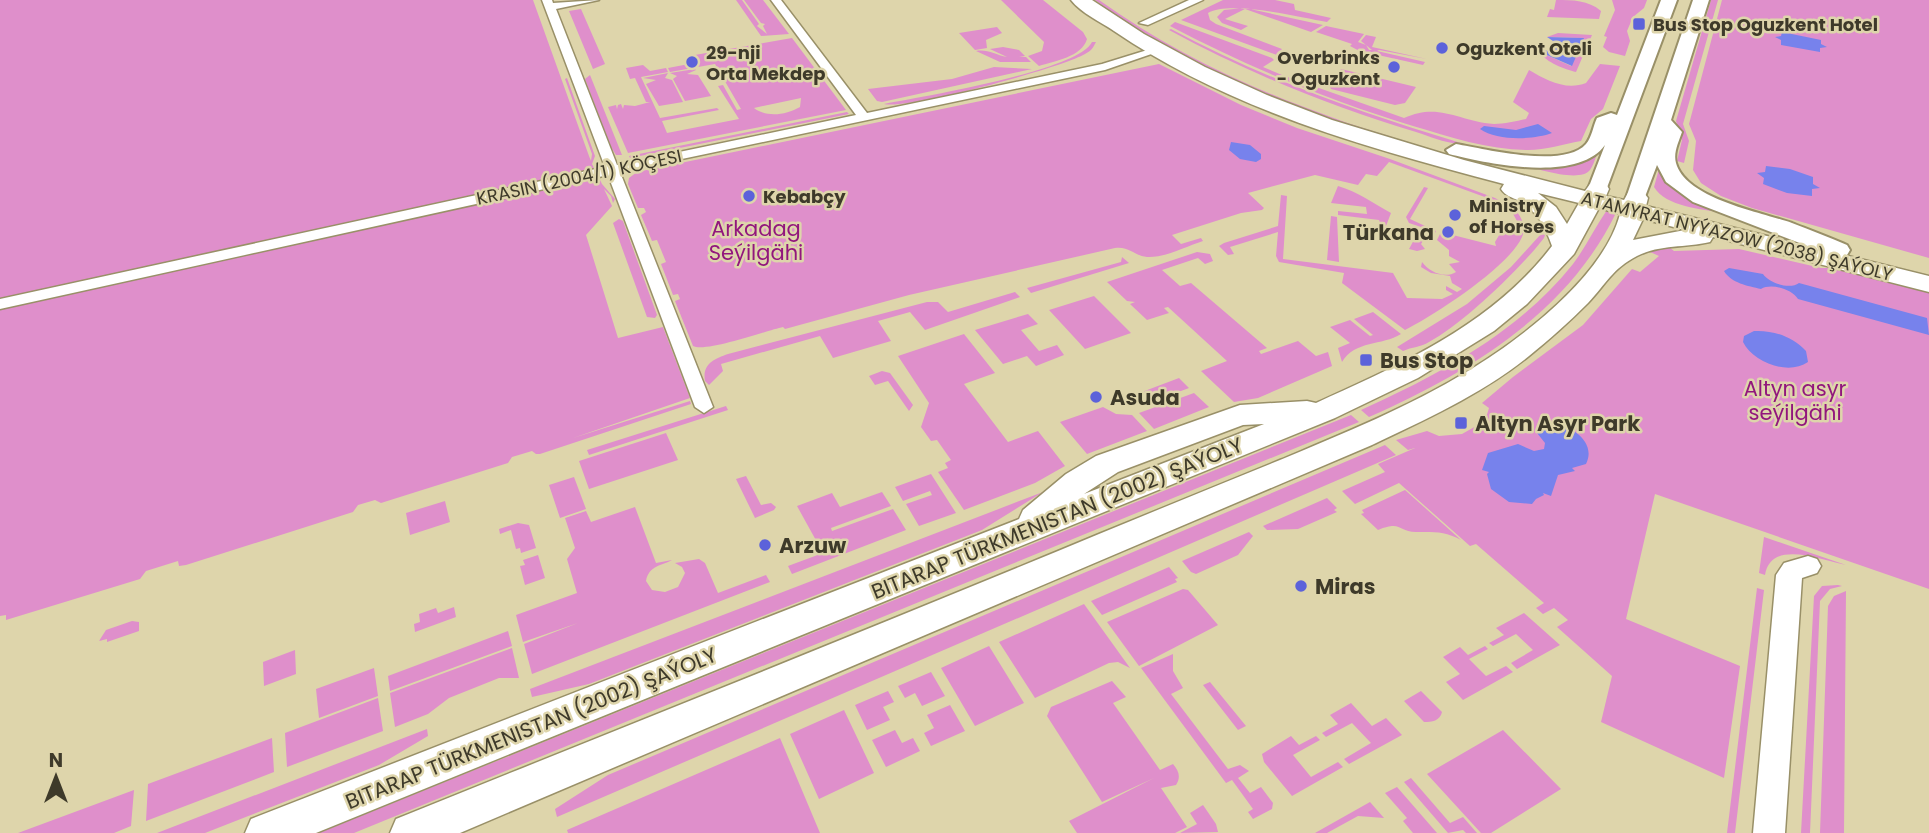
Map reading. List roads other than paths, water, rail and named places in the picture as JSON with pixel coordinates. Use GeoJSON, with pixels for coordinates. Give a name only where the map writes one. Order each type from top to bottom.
{"type":"FeatureCollection","features":[{"type":"Feature","properties":{"kind":"main road","name":"ATAMYRAT NYÝAZOW (2038) ŞAÝOLY"},"geometry":{"type":"LineString","coordinates":[[1080,0],[1157,50],[1289,111],[1595,194],[1840,255],[1929,273]]}},
{"type":"Feature","properties":{"kind":"main road","name":"ATAMYRAT NYÝAZOW (2038) ŞAÝOLY"},"geometry":{"type":"LineString","coordinates":[[1110,0],[1211,62],[1453,157]]}},
{"type":"Feature","properties":{"kind":"main road","name":"BITARAP TÜRKMENISTAN (2002) ŞAÝOLY"},"geometry":{"type":"LineString","coordinates":[[266,833],[1325,411],[1441,355],[1467,338],[1538,280],[1565,249],[1595,194],[1669,0]]}},
{"type":"Feature","properties":{"kind":"main road","name":"BITARAP TÜRKMENISTAN (2002) ŞAÝOLY"},"geometry":{"type":"LineString","coordinates":[[411,833],[1360,438],[1479,377],[1519,350],[1579,297],[1606,264],[1629,226],[1701,0]]}},
{"type":"Feature","properties":{"kind":"main road"},"geometry":{"type":"LineString","coordinates":[[1453,157],[1566,160],[1595,146],[1604,122],[1626,115]]}},
{"type":"Feature","properties":{"kind":"main road"},"geometry":{"type":"LineString","coordinates":[[1662,122],[1673,132],[1665,160],[1667,166],[1689,190],[1721,207],[1782,226],[1840,255]]}},
{"type":"Feature","properties":{"kind":"main road"},"geometry":{"type":"LineString","coordinates":[[1453,157],[1537,202],[1555,219],[1565,249]]}},
{"type":"Feature","properties":{"kind":"main road"},"geometry":{"type":"LineString","coordinates":[[1606,264],[1640,243],[1678,237],[1712,239],[1782,255],[1840,255]]}},
{"type":"Feature","properties":{"kind":"main road","name":"ATAMYRAT NYÝAZOW (2038) ŞAÝOLY"},"geometry":{"type":"LineString","coordinates":[[1840,255],[1929,284]]}},
{"type":"Feature","properties":{"kind":"street"},"geometry":{"type":"LineString","coordinates":[[594,0],[548,4],[704,407]]}},
{"type":"Feature","properties":{"kind":"street"},"geometry":{"type":"LineString","coordinates":[[776,0],[864,118]]}},
{"type":"Feature","properties":{"kind":"street"},"geometry":{"type":"LineString","coordinates":[[1144,23],[1198,0]]}},
{"type":"Feature","properties":{"kind":"street","name":"KRASIN (2004/1) KÖÇESI"},"geometry":{"type":"LineString","coordinates":[[1,307],[611,170],[1105,68],[1157,50]]}},
{"type":"Feature","properties":{"kind":"street"},"geometry":{"type":"LineString","coordinates":[[1769,833],[1789,575],[1793,570],[1808,566]]}},
{"type":"Feature","properties":{"kind":"water"},"geometry":{"type":"Polygon","coordinates":[[[1782,32],[1821,40],[1821,44],[1827,47],[1820,48],[1820,52],[1781,45],[1781,40],[1775,37],[1781,36],[1782,32]]]}},
{"type":"Feature","properties":{"kind":"water"},"geometry":{"type":"Polygon","coordinates":[[[1547,37],[1584,38],[1572,66],[1540,52],[1549,51],[1553,41],[1547,37]]]}},
{"type":"Feature","properties":{"kind":"water"},"geometry":{"type":"Polygon","coordinates":[[[1538,124],[1552,133],[1515,138],[1496,136],[1480,129],[1484,126],[1516,130],[1538,124]]]}},
{"type":"Feature","properties":{"kind":"water"},"geometry":{"type":"Polygon","coordinates":[[[1231,142],[1250,145],[1261,154],[1261,159],[1256,162],[1240,159],[1229,150],[1231,142]]]}},
{"type":"Feature","properties":{"kind":"water"},"geometry":{"type":"Polygon","coordinates":[[[1766,166],[1790,169],[1813,177],[1813,184],[1820,188],[1812,189],[1812,196],[1787,193],[1763,184],[1764,178],[1757,173],[1765,172],[1766,166]]]}},
{"type":"Feature","properties":{"kind":"water"},"geometry":{"type":"Polygon","coordinates":[[[1729,268],[1763,274],[1780,284],[1790,286],[1799,283],[1927,318],[1929,335],[1798,299],[1781,288],[1761,289],[1745,285],[1727,275],[1724,271],[1729,268]]]}},
{"type":"Feature","properties":{"kind":"water"},"geometry":{"type":"Polygon","coordinates":[[[1754,331],[1776,333],[1789,338],[1806,351],[1808,362],[1791,368],[1763,361],[1743,342],[1744,336],[1754,331]]]}},
{"type":"Feature","properties":{"kind":"water"},"geometry":{"type":"Polygon","coordinates":[[[1552,424],[1574,431],[1580,436],[1588,449],[1586,464],[1572,468],[1575,471],[1558,475],[1551,496],[1543,493],[1544,495],[1532,504],[1509,502],[1491,489],[1487,474],[1489,472],[1482,470],[1488,453],[1518,444],[1534,451],[1544,449],[1545,443],[1537,433],[1544,426],[1552,424]]]}},
{"type":"Feature","properties":{"kind":"place","name":"Bus Stop Oguzkent Hotel"},"geometry":{"type":"Point","coordinates":[1639,24]}},
{"type":"Feature","properties":{"kind":"place","name":"Oguzkent Oteli"},"geometry":{"type":"Point","coordinates":[1442,48]}},
{"type":"Feature","properties":{"kind":"place","name":"29-nji Orta Mekdep"},"geometry":{"type":"Point","coordinates":[692,62]}},
{"type":"Feature","properties":{"kind":"place","name":"Overbrinks - Oguzkent"},"geometry":{"type":"Point","coordinates":[1394,67]}},
{"type":"Feature","properties":{"kind":"place","name":"Kebabçy"},"geometry":{"type":"Point","coordinates":[749,196]}},
{"type":"Feature","properties":{"kind":"place","name":"Ministry of Horses"},"geometry":{"type":"Point","coordinates":[1455,215]}},
{"type":"Feature","properties":{"kind":"place","name":"Türkana"},"geometry":{"type":"Point","coordinates":[1448,232]}},
{"type":"Feature","properties":{"kind":"place","name":"Bus Stop"},"geometry":{"type":"Point","coordinates":[1366,360]}},
{"type":"Feature","properties":{"kind":"place","name":"Asuda"},"geometry":{"type":"Point","coordinates":[1096,397]}},
{"type":"Feature","properties":{"kind":"place","name":"Altyn Asyr Park"},"geometry":{"type":"Point","coordinates":[1461,423]}},
{"type":"Feature","properties":{"kind":"place","name":"Arzuw"},"geometry":{"type":"Point","coordinates":[765,545]}},
{"type":"Feature","properties":{"kind":"place","name":"Miras"},"geometry":{"type":"Point","coordinates":[1301,586]}},
{"type":"Feature","properties":{"kind":"park label","name":"Arkadag Seýilgähi"},"geometry":{"type":"Point","coordinates":[756,240]}},
{"type":"Feature","properties":{"kind":"park label","name":"Altyn asyr seýilgähi"},"geometry":{"type":"Point","coordinates":[1795,400]}}]}
